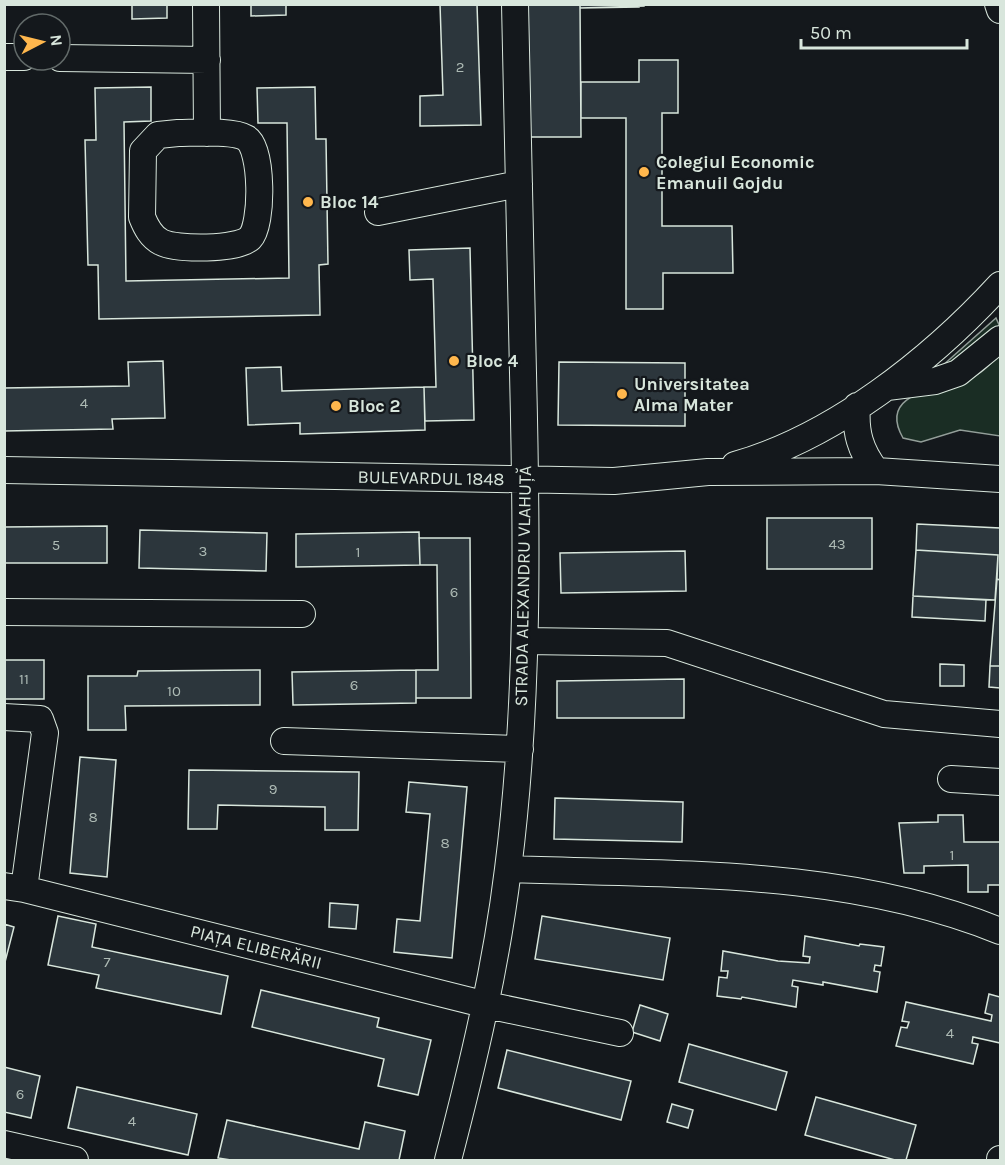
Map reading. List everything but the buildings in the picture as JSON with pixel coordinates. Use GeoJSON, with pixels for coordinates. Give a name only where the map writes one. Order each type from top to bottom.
{"type":"FeatureCollection","features":[{"type":"Feature","properties":{"kind":"street"},"geometry":{"type":"LineString","coordinates":[[206,4],[207,134]]}},
{"type":"Feature","properties":{"kind":"street","name":"STRADA ALEXANDRU VLAHUȚĂ"},"geometry":{"type":"LineString","coordinates":[[448,1161],[488,1005],[508,869],[520,749],[525,641],[526,480],[515,4]]}},
{"type":"Feature","properties":{"kind":"street"},"geometry":{"type":"LineString","coordinates":[[998,4],[1000,10]]}},
{"type":"Feature","properties":{"kind":"street"},"geometry":{"type":"LineString","coordinates":[[72,58],[207,60]]}},
{"type":"Feature","properties":{"kind":"street"},"geometry":{"type":"LineString","coordinates":[[207,134],[238,135],[248,138],[254,146],[258,174],[256,229],[250,238],[231,246],[170,246],[152,235],[142,217],[143,151],[158,135],[207,134]]}},
{"type":"Feature","properties":{"kind":"street"},"geometry":{"type":"LineString","coordinates":[[378,212],[519,184]]}},
{"type":"Feature","properties":{"kind":"street"},"geometry":{"type":"LineString","coordinates":[[708,472],[788,445],[857,406],[956,331],[1000,285]]}},
{"type":"Feature","properties":{"kind":"street"},"geometry":{"type":"LineString","coordinates":[[884,387],[934,381],[958,373],[1000,339]]}},
{"type":"Feature","properties":{"kind":"street"},"geometry":{"type":"LineString","coordinates":[[857,406],[855,421],[860,447],[876,471]]}},
{"type":"Feature","properties":{"kind":"street","name":"BULEVARDUL 1848"},"geometry":{"type":"LineString","coordinates":[[4,470],[614,481],[708,472],[876,471],[1000,479]]}},
{"type":"Feature","properties":{"kind":"street"},"geometry":{"type":"LineString","coordinates":[[4,612],[302,614]]}},
{"type":"Feature","properties":{"kind":"street"},"geometry":{"type":"LineString","coordinates":[[525,641],[667,643],[884,714],[1000,724]]}},
{"type":"Feature","properties":{"kind":"street","name":"PIAȚA ELIBERĂRII"},"geometry":{"type":"LineString","coordinates":[[4,717],[40,720],[45,733],[14,888],[488,1005],[620,1033]]}},
{"type":"Feature","properties":{"kind":"street"},"geometry":{"type":"LineString","coordinates":[[284,741],[520,749]]}},
{"type":"Feature","properties":{"kind":"street"},"geometry":{"type":"LineString","coordinates":[[951,780],[1000,782]]}},
{"type":"Feature","properties":{"kind":"street"},"geometry":{"type":"LineString","coordinates":[[508,869],[726,875],[799,882],[867,893],[945,912],[1000,931]]}},
{"type":"Feature","properties":{"kind":"street"},"geometry":{"type":"LineString","coordinates":[[4,1144],[75,1161]]}},
{"type":"Feature","properties":{"kind":"green space"},"geometry":{"type":"Polygon","coordinates":[[[996,318],[1000,327],[964,358],[932,375],[996,318]]]}},
{"type":"Feature","properties":{"kind":"green space"},"geometry":{"type":"Polygon","coordinates":[[[1000,352],[1000,436],[960,430],[921,442],[903,438],[897,422],[898,410],[905,401],[929,390],[973,377],[986,368],[1000,352]]]}},
{"type":"Feature","properties":{"kind":"place","name":"Colegiul Economic Emanuil Gojdu"},"geometry":{"type":"Point","coordinates":[644,172]}},
{"type":"Feature","properties":{"kind":"place","name":"Bloc 14"},"geometry":{"type":"Point","coordinates":[308,202]}},
{"type":"Feature","properties":{"kind":"place","name":"Bloc 4"},"geometry":{"type":"Point","coordinates":[454,361]}},
{"type":"Feature","properties":{"kind":"place","name":"Universitatea Alma Mater"},"geometry":{"type":"Point","coordinates":[622,394]}},
{"type":"Feature","properties":{"kind":"place","name":"Bloc 2"},"geometry":{"type":"Point","coordinates":[336,406]}}]}
